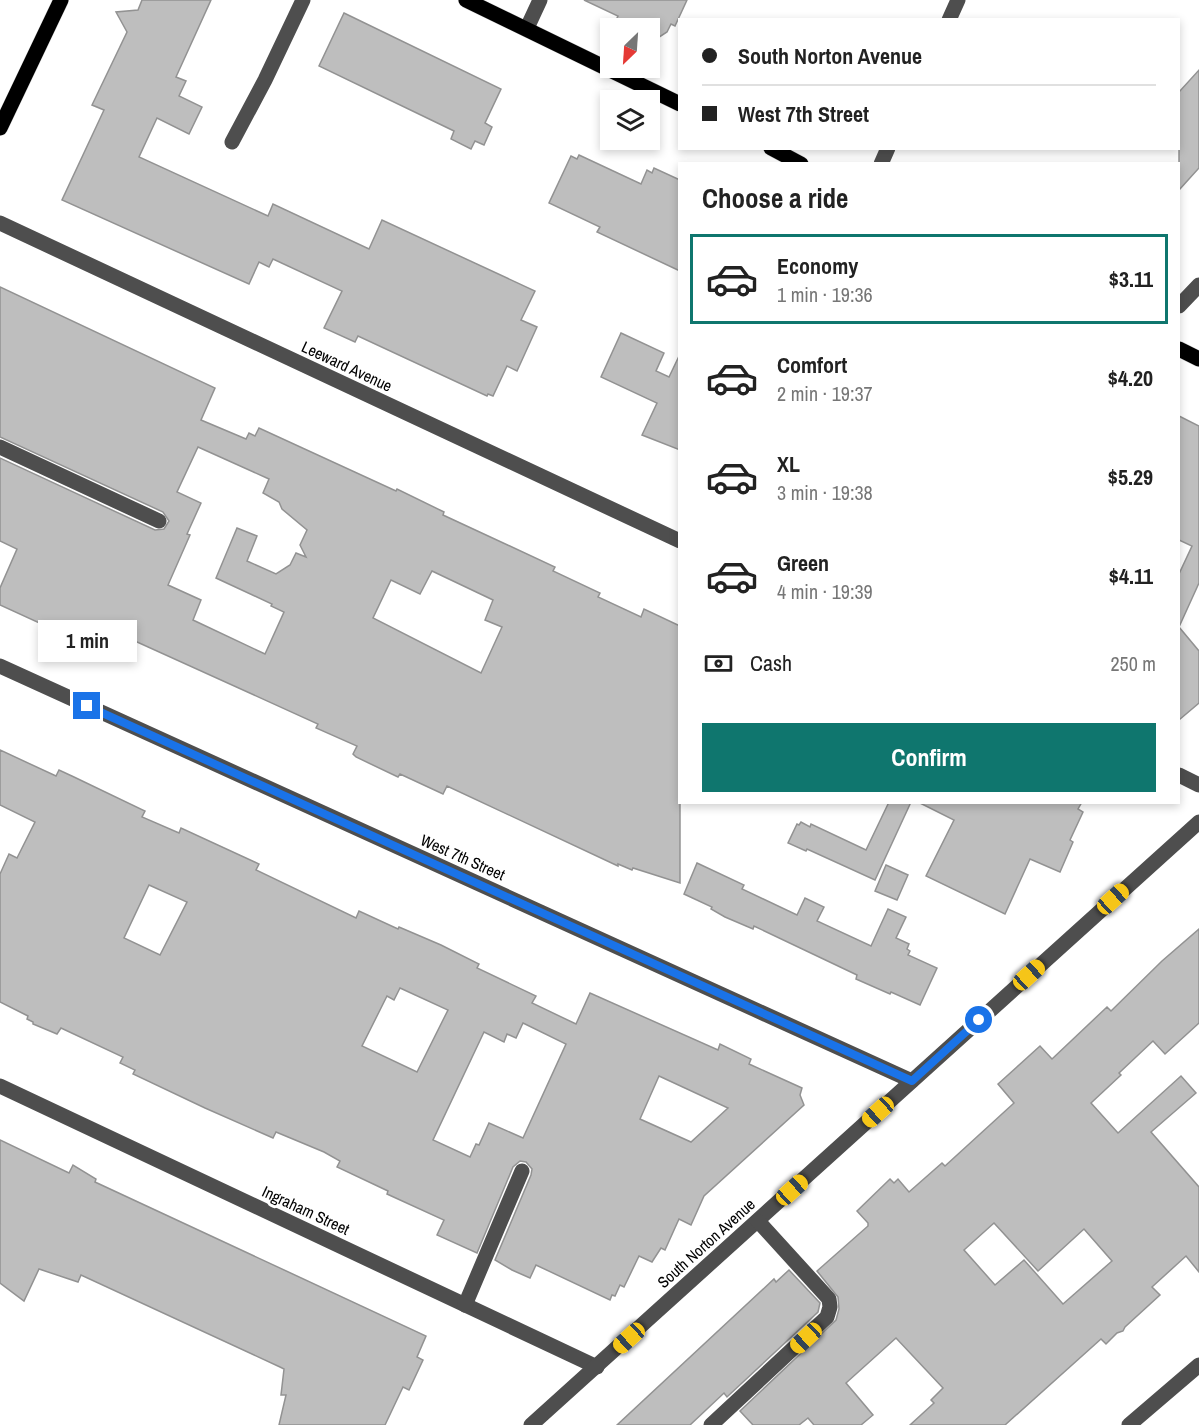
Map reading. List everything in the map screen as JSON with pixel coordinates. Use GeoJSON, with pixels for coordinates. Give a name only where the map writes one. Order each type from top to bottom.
{"type":"FeatureCollection","features":[{"type":"Feature","properties":{"kind":"main road"},"geometry":{"type":"LineString","coordinates":[[0,128],[61,0]]}},
{"type":"Feature","properties":{"kind":"main road"},"geometry":{"type":"LineString","coordinates":[[466,0],[678,103]]}},
{"type":"Feature","properties":{"kind":"main road"},"geometry":{"type":"LineString","coordinates":[[775,150],[797,162]]}},
{"type":"Feature","properties":{"kind":"main road"},"geometry":{"type":"LineString","coordinates":[[1180,350],[1199,359]]}},
{"type":"Feature","properties":{"kind":"street"},"geometry":{"type":"LineString","coordinates":[[232,142],[303,0]]}},
{"type":"Feature","properties":{"kind":"street"},"geometry":{"type":"LineString","coordinates":[[527,28],[540,0]]}},
{"type":"Feature","properties":{"kind":"street"},"geometry":{"type":"LineString","coordinates":[[950,18],[958,0]]}},
{"type":"Feature","properties":{"kind":"street","name":"Leeward Avenue"},"geometry":{"type":"LineString","coordinates":[[0,223],[678,540]]}},
{"type":"Feature","properties":{"kind":"street"},"geometry":{"type":"LineString","coordinates":[[1180,305],[1199,285]]}},
{"type":"Feature","properties":{"kind":"street"},"geometry":{"type":"LineString","coordinates":[[0,447],[159,521]]}},
{"type":"Feature","properties":{"kind":"street","name":"West 7th Street"},"geometry":{"type":"LineString","coordinates":[[0,666],[912,1081]]}},
{"type":"Feature","properties":{"kind":"street"},"geometry":{"type":"LineString","coordinates":[[1180,776],[1199,785]]}},
{"type":"Feature","properties":{"kind":"street","name":"South Norton Avenue"},"geometry":{"type":"LineString","coordinates":[[534,1424],[1199,822]]}},
{"type":"Feature","properties":{"kind":"street","name":"Ingraham Street"},"geometry":{"type":"LineString","coordinates":[[0,1086],[597,1367]]}},
{"type":"Feature","properties":{"kind":"street"},"geometry":{"type":"LineString","coordinates":[[465,1305],[522,1171]]}},
{"type":"Feature","properties":{"kind":"street"},"geometry":{"type":"LineString","coordinates":[[711,1425],[827,1317],[830,1306],[829,1299],[758,1221]]}},
{"type":"Feature","properties":{"kind":"street"},"geometry":{"type":"LineString","coordinates":[[1129,1425],[1199,1365]]}},
{"type":"Feature","properties":{"kind":"building"},"geometry":{"type":"Polygon","coordinates":[[[142,0],[211,0],[176,77],[186,81],[179,96],[202,107],[189,134],[157,118],[139,157],[268,216],[273,204],[369,249],[382,220],[535,291],[521,320],[537,327],[517,371],[507,366],[493,396],[488,394],[487,396],[358,336],[355,342],[324,328],[342,291],[273,259],[269,267],[259,262],[249,284],[62,200],[104,110],[92,105],[127,32],[116,12],[138,10],[142,0]]]}},
{"type":"Feature","properties":{"kind":"building"},"geometry":{"type":"Polygon","coordinates":[[[584,0],[687,0],[675,26],[671,24],[667,32],[660,37],[660,18],[617,18],[618,16],[584,0]]]}},
{"type":"Feature","properties":{"kind":"building"},"geometry":{"type":"Polygon","coordinates":[[[344,13],[501,89],[485,123],[492,127],[484,145],[475,141],[471,149],[451,139],[454,131],[319,66],[344,13]]]}},
{"type":"Feature","properties":{"kind":"building"},"geometry":{"type":"Polygon","coordinates":[[[1199,70],[1199,168],[1180,189],[1179,150],[1180,91],[1199,70]]]}},
{"type":"Feature","properties":{"kind":"building"},"geometry":{"type":"Polygon","coordinates":[[[579,155],[641,184],[647,170],[652,173],[654,168],[678,179],[678,270],[597,232],[600,227],[549,203],[571,156],[577,159],[579,155]]]}},
{"type":"Feature","properties":{"kind":"building"},"geometry":{"type":"Polygon","coordinates":[[[0,287],[215,388],[201,420],[246,439],[249,433],[255,436],[259,428],[396,491],[397,489],[444,512],[443,515],[555,567],[553,571],[600,593],[598,597],[641,617],[644,609],[678,625],[680,883],[633,868],[632,870],[618,864],[618,866],[447,786],[443,794],[400,774],[398,777],[356,757],[353,754],[357,746],[316,728],[318,724],[104,627],[94,648],[0,605],[0,588],[17,549],[0,541],[0,458],[155,530],[164,529],[169,521],[163,512],[0,437],[0,287]],[[198,447],[177,492],[201,503],[168,585],[201,600],[193,620],[265,654],[284,612],[216,578],[237,528],[257,536],[247,561],[276,574],[290,565],[296,553],[306,557],[300,545],[307,530],[282,509],[279,502],[263,493],[269,479],[198,447]],[[432,571],[420,594],[391,580],[373,618],[481,673],[502,627],[485,620],[493,600],[432,571]]]}},
{"type":"Feature","properties":{"kind":"building"},"geometry":{"type":"Polygon","coordinates":[[[621,333],[664,353],[656,371],[669,377],[678,358],[678,449],[642,435],[657,403],[601,377],[621,333]]]}},
{"type":"Feature","properties":{"kind":"building"},"geometry":{"type":"Polygon","coordinates":[[[1180,416],[1199,426],[1199,583],[1180,625],[1180,572],[1192,546],[1180,540],[1180,416]]]}},
{"type":"Feature","properties":{"kind":"building"},"geometry":{"type":"Polygon","coordinates":[[[1180,628],[1199,651],[1199,703],[1180,719],[1180,628]]]}},
{"type":"Feature","properties":{"kind":"building"},"geometry":{"type":"Polygon","coordinates":[[[0,750],[56,776],[59,770],[145,811],[142,817],[179,833],[181,828],[259,864],[256,870],[356,918],[359,911],[441,945],[479,964],[477,968],[536,996],[532,1003],[576,1024],[590,993],[718,1050],[720,1044],[751,1059],[749,1064],[802,1088],[800,1095],[804,1105],[704,1196],[691,1225],[679,1219],[665,1250],[661,1248],[652,1262],[639,1256],[624,1287],[620,1285],[615,1296],[612,1295],[610,1300],[536,1265],[530,1278],[495,1260],[531,1175],[532,1169],[526,1162],[520,1161],[513,1167],[477,1253],[437,1235],[444,1220],[387,1194],[388,1191],[337,1167],[340,1161],[324,1152],[276,1132],[273,1138],[205,1108],[133,1074],[135,1070],[120,1063],[123,1057],[61,1028],[57,1034],[33,1024],[27,1019],[28,1016],[0,1002],[0,874],[9,854],[17,858],[35,822],[0,805],[0,750]],[[149,885],[124,938],[160,955],[187,902],[149,885]],[[400,988],[394,1000],[387,996],[362,1046],[417,1072],[448,1010],[400,988]],[[523,1023],[516,1038],[507,1034],[504,1042],[484,1032],[433,1140],[470,1157],[476,1144],[479,1145],[489,1123],[523,1138],[566,1044],[523,1023]],[[659,1076],[640,1119],[691,1142],[728,1108],[659,1076]]]}},
{"type":"Feature","properties":{"kind":"building"},"geometry":{"type":"Polygon","coordinates":[[[888,804],[910,804],[875,880],[807,849],[806,851],[788,843],[797,824],[801,822],[810,827],[811,824],[866,850],[888,804]]]}},
{"type":"Feature","properties":{"kind":"building"},"geometry":{"type":"Polygon","coordinates":[[[922,804],[1081,804],[1078,809],[1083,812],[1070,840],[1073,842],[1060,872],[1030,859],[1005,914],[926,876],[954,820],[922,804]]]}},
{"type":"Feature","properties":{"kind":"building"},"geometry":{"type":"Polygon","coordinates":[[[697,863],[744,885],[742,889],[797,915],[805,898],[824,907],[817,921],[871,946],[888,909],[906,917],[896,938],[909,944],[908,955],[937,968],[920,1005],[856,979],[857,975],[754,926],[753,929],[725,917],[711,909],[712,907],[684,894],[697,863]]]}},
{"type":"Feature","properties":{"kind":"building"},"geometry":{"type":"Polygon","coordinates":[[[886,865],[908,875],[897,900],[875,891],[886,865]]]}},
{"type":"Feature","properties":{"kind":"building"},"geometry":{"type":"Polygon","coordinates":[[[1199,929],[1199,1023],[1165,1054],[1153,1041],[1091,1103],[1118,1133],[1181,1076],[1196,1093],[1151,1132],[1199,1187],[1199,1272],[1186,1256],[1152,1287],[1160,1295],[1123,1331],[1117,1333],[1106,1344],[1101,1339],[1005,1425],[910,1425],[934,1403],[931,1400],[943,1388],[896,1338],[846,1383],[873,1415],[861,1425],[814,1425],[808,1418],[799,1425],[753,1425],[740,1411],[836,1320],[839,1309],[838,1297],[817,1271],[868,1226],[857,1211],[890,1179],[894,1183],[898,1179],[909,1192],[942,1163],[945,1166],[1014,1103],[998,1084],[1040,1046],[1052,1059],[1107,1007],[1111,1011],[1162,961],[1199,929]],[[994,1223],[964,1250],[995,1285],[1024,1260],[1063,1304],[1112,1261],[1084,1229],[1038,1271],[994,1223]]]}},
{"type":"Feature","properties":{"kind":"building"},"geometry":{"type":"Polygon","coordinates":[[[0,1140],[69,1173],[73,1165],[96,1179],[95,1182],[426,1336],[417,1357],[423,1360],[409,1390],[403,1387],[385,1425],[279,1425],[286,1395],[281,1395],[284,1369],[280,1367],[81,1275],[78,1282],[39,1269],[24,1301],[0,1283],[0,1140]]]}},
{"type":"Feature","properties":{"kind":"building"},"geometry":{"type":"Polygon","coordinates":[[[789,1270],[820,1303],[818,1312],[727,1397],[724,1393],[690,1425],[617,1425],[774,1279],[776,1282],[789,1270]]]}},
{"type":"Feature","properties":{"kind":"route"},"geometry":{"type":"LineString","coordinates":[[87,706],[912,1081],[979,1020]]}}]}
